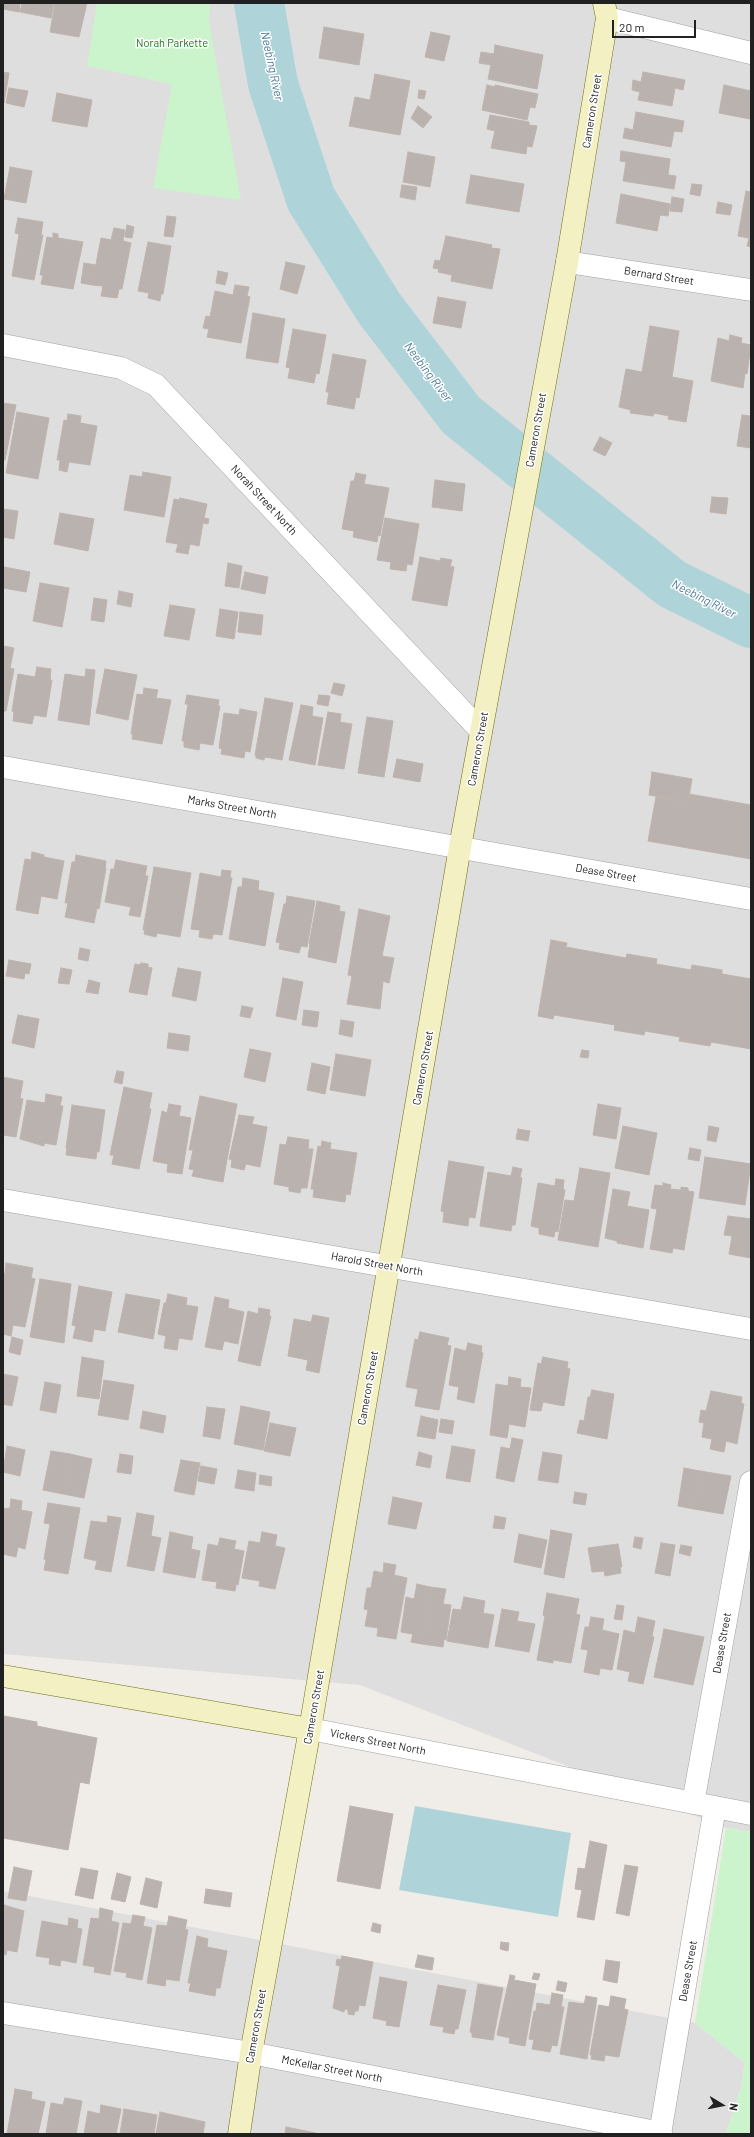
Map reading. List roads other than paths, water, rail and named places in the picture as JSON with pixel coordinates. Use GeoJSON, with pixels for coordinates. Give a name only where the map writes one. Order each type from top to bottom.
{"type":"FeatureCollection","features":[{"type":"Feature","properties":{"kind":"street"},"geometry":{"type":"LineString","coordinates":[[606,11],[751,53]]}},
{"type":"Feature","properties":{"kind":"street","name":"Cameron Street"},"geometry":{"type":"LineString","coordinates":[[239,2134],[250,2053],[310,1729],[460,847],[567,262],[606,11]]}},
{"type":"Feature","properties":{"kind":"street","name":"Bernard Street"},"geometry":{"type":"LineString","coordinates":[[567,262],[751,290]]}},
{"type":"Feature","properties":{"kind":"street","name":"Norah Street North"},"geometry":{"type":"LineString","coordinates":[[3,345],[121,368],[156,386],[481,731]]}},
{"type":"Feature","properties":{"kind":"street","name":"Marks Street North"},"geometry":{"type":"LineString","coordinates":[[3,767],[460,847]]}},
{"type":"Feature","properties":{"kind":"street","name":"Dease Street"},"geometry":{"type":"LineString","coordinates":[[460,847],[751,899]]}},
{"type":"Feature","properties":{"kind":"street","name":"Harold Street North"},"geometry":{"type":"LineString","coordinates":[[3,1200],[751,1329]]}},
{"type":"Feature","properties":{"kind":"street","name":"Dease Street"},"geometry":{"type":"LineString","coordinates":[[693,1804],[751,1482]]}},
{"type":"Feature","properties":{"kind":"street","name":"Vickers Street North"},"geometry":{"type":"LineString","coordinates":[[3,1676],[310,1729],[751,1814]]}},
{"type":"Feature","properties":{"kind":"street","name":"Dease Street"},"geometry":{"type":"LineString","coordinates":[[660,2133],[715,1807]]}},
{"type":"Feature","properties":{"kind":"street","name":"McKellar Street North"},"geometry":{"type":"LineString","coordinates":[[3,2013],[250,2053],[660,2133]]}},
{"type":"Feature","properties":{"kind":"water"},"geometry":{"type":"Polygon","coordinates":[[[415,1806],[571,1833],[558,1917],[399,1890],[415,1806]]]}},
{"type":"Feature","properties":{"kind":"waterway","name":"Neebing River"},"geometry":{"type":"LineString","coordinates":[[259,3],[273,84],[311,199],[379,308],[461,415],[672,584],[751,623]]}},
{"type":"Feature","properties":{"kind":"park label","name":"Norah Parkette"},"geometry":{"type":"Point","coordinates":[172,43]}}]}
